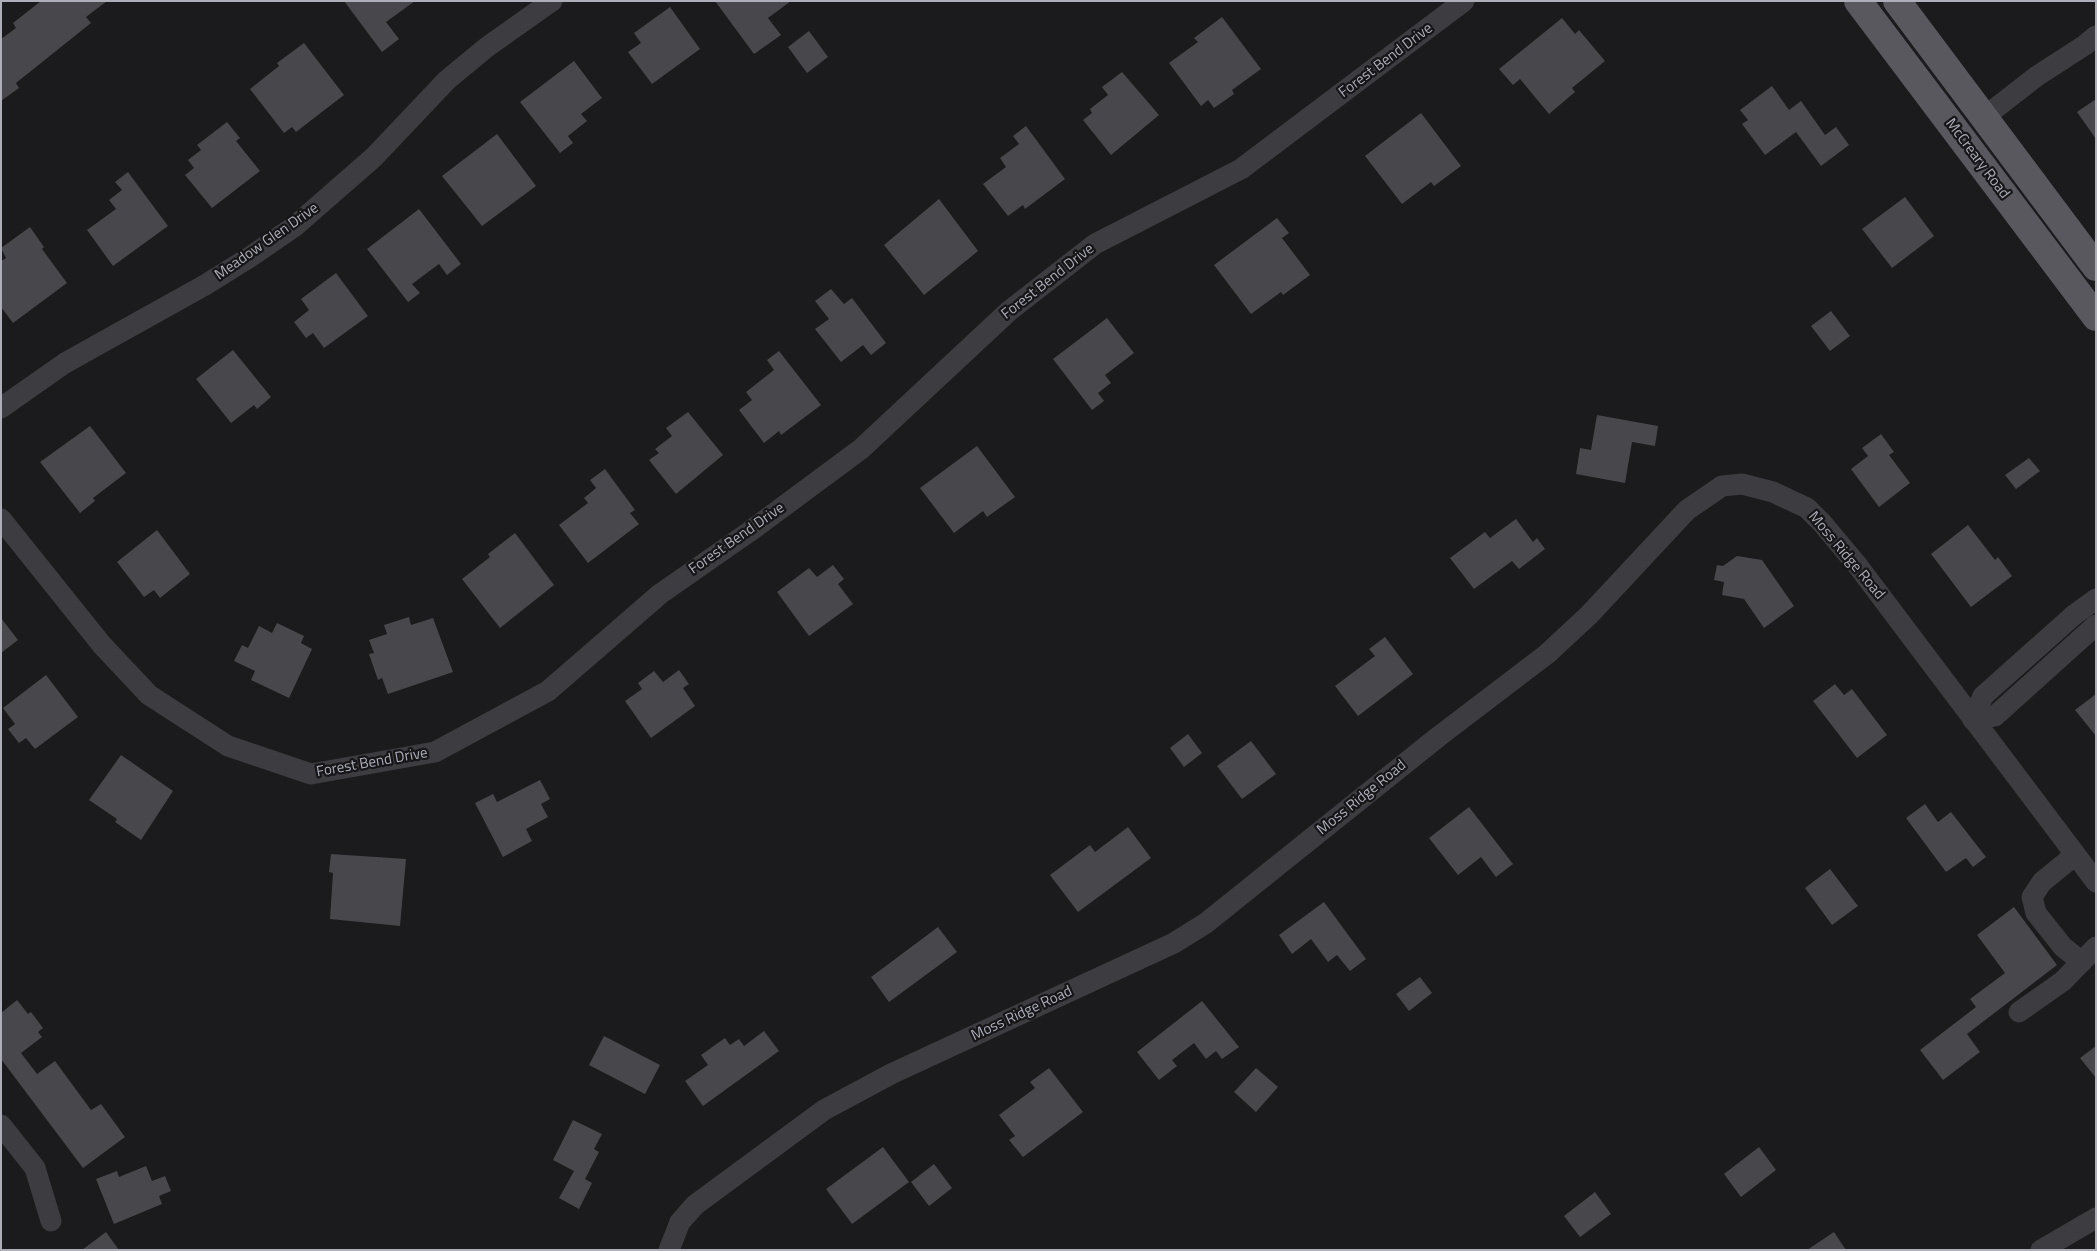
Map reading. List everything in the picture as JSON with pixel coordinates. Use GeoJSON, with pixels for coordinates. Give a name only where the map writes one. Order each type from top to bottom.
{"type":"FeatureCollection","features":[{"type":"Feature","properties":{"kind":"main road","name":"McCreary Road"},"geometry":{"type":"LineString","coordinates":[[1858,1],[2096,317]]}},
{"type":"Feature","properties":{"kind":"main road","name":"McCreary Road"},"geometry":{"type":"LineString","coordinates":[[1897,1],[2096,267]]}},
{"type":"Feature","properties":{"kind":"street","name":"Meadow Glen Drive"},"geometry":{"type":"LineString","coordinates":[[1,408],[65,364],[205,285],[295,226],[374,157],[447,80],[487,47],[552,1]]}},
{"type":"Feature","properties":{"kind":"street","name":"Forest Bend Drive"},"geometry":{"type":"LineString","coordinates":[[1,519],[102,645],[150,695],[228,746],[311,774],[435,752],[548,691],[660,594],[749,532],[861,449],[1009,311],[1095,244],[1241,169],[1464,1]]}},
{"type":"Feature","properties":{"kind":"street"},"geometry":{"type":"LineString","coordinates":[[1983,118],[2037,76],[2096,36]]}},
{"type":"Feature","properties":{"kind":"street","name":"Moss Ridge Road"},"geometry":{"type":"LineString","coordinates":[[669,1250],[680,1222],[695,1205],[824,1110],[891,1074],[1174,943],[1206,923],[1438,737],[1547,654],[1589,615],[1687,510],[1722,486],[1742,484],[1773,492],[1807,508],[1858,566],[1972,720],[2096,882]]}},
{"type":"Feature","properties":{"kind":"street"},"geometry":{"type":"LineString","coordinates":[[1972,720],[1983,696],[2074,615],[2096,599]]}},
{"type":"Feature","properties":{"kind":"street"},"geometry":{"type":"LineString","coordinates":[[1972,720],[1994,716],[2096,625]]}},
{"type":"Feature","properties":{"kind":"street"},"geometry":{"type":"LineString","coordinates":[[2019,1012],[2063,982],[2089,954],[2063,947],[2036,913],[2032,897],[2042,882],[2075,855]]}},
{"type":"Feature","properties":{"kind":"street"},"geometry":{"type":"LineString","coordinates":[[1,1125],[35,1168],[51,1221]]}},
{"type":"Feature","properties":{"kind":"street"},"geometry":{"type":"LineString","coordinates":[[2040,1250],[2096,1218]]}},
{"type":"Feature","properties":{"kind":"building"},"geometry":{"type":"Polygon","coordinates":[[[41,1],[107,1],[86,17],[91,23],[16,83],[19,88],[1,101],[1,39],[16,28],[13,23],[41,1]]]}},
{"type":"Feature","properties":{"kind":"building"},"geometry":{"type":"Polygon","coordinates":[[[344,1],[415,1],[386,22],[399,39],[382,52],[344,1]]]}},
{"type":"Feature","properties":{"kind":"building"},"geometry":{"type":"Polygon","coordinates":[[[715,1],[791,1],[768,18],[781,35],[754,54],[715,1]]]}},
{"type":"Feature","properties":{"kind":"building"},"geometry":{"type":"Polygon","coordinates":[[[670,7],[700,49],[652,84],[628,52],[641,43],[634,33],[670,7]]]}},
{"type":"Feature","properties":{"kind":"building"},"geometry":{"type":"Polygon","coordinates":[[[1222,17],[1261,69],[1232,90],[1234,94],[1214,108],[1208,100],[1201,106],[1169,63],[1198,42],[1194,38],[1222,17]]]}},
{"type":"Feature","properties":{"kind":"building"},"geometry":{"type":"Polygon","coordinates":[[[1562,18],[1575,34],[1579,30],[1605,61],[1572,88],[1575,92],[1549,114],[1520,79],[1513,85],[1499,69],[1562,18]]]}},
{"type":"Feature","properties":{"kind":"building"},"geometry":{"type":"Polygon","coordinates":[[[809,31],[828,57],[807,73],[788,47],[809,31]]]}},
{"type":"Feature","properties":{"kind":"building"},"geometry":{"type":"Polygon","coordinates":[[[304,43],[344,95],[296,132],[292,127],[284,133],[250,89],[279,66],[277,63],[304,43]]]}},
{"type":"Feature","properties":{"kind":"building"},"geometry":{"type":"Polygon","coordinates":[[[574,61],[602,98],[581,114],[587,121],[568,136],[573,143],[560,153],[520,102],[574,61]]]}},
{"type":"Feature","properties":{"kind":"building"},"geometry":{"type":"Polygon","coordinates":[[[1122,72],[1159,115],[1111,155],[1083,120],[1092,113],[1090,109],[1108,95],[1102,87],[1122,72]]]}},
{"type":"Feature","properties":{"kind":"building"},"geometry":{"type":"Polygon","coordinates":[[[1772,86],[1789,110],[1801,101],[1825,135],[1836,127],[1849,145],[1821,166],[1796,132],[1765,155],[1742,124],[1748,120],[1740,110],[1772,86]]]}},
{"type":"Feature","properties":{"kind":"building"},"geometry":{"type":"Polygon","coordinates":[[[2096,99],[2096,139],[2077,112],[2096,99]]]}},
{"type":"Feature","properties":{"kind":"building"},"geometry":{"type":"Polygon","coordinates":[[[1421,113],[1461,166],[1434,186],[1431,182],[1402,204],[1365,156],[1421,113]]]}},
{"type":"Feature","properties":{"kind":"building"},"geometry":{"type":"Polygon","coordinates":[[[227,122],[240,138],[236,141],[260,171],[212,208],[185,175],[194,168],[188,160],[201,150],[197,145],[227,122]]]}},
{"type":"Feature","properties":{"kind":"building"},"geometry":{"type":"Polygon","coordinates":[[[1026,126],[1065,179],[1025,209],[1023,205],[1008,216],[983,184],[1006,167],[1000,158],[1019,144],[1013,136],[1026,126]]]}},
{"type":"Feature","properties":{"kind":"building"},"geometry":{"type":"Polygon","coordinates":[[[497,134],[536,186],[482,226],[442,176],[497,134]]]}},
{"type":"Feature","properties":{"kind":"building"},"geometry":{"type":"Polygon","coordinates":[[[128,172],[168,226],[113,266],[87,230],[116,209],[109,200],[122,190],[115,182],[128,172]]]}},
{"type":"Feature","properties":{"kind":"building"},"geometry":{"type":"Polygon","coordinates":[[[1905,197],[1934,236],[1892,268],[1862,229],[1905,197]]]}},
{"type":"Feature","properties":{"kind":"building"},"geometry":{"type":"Polygon","coordinates":[[[939,199],[978,251],[924,295],[884,245],[939,199]]]}},
{"type":"Feature","properties":{"kind":"building"},"geometry":{"type":"Polygon","coordinates":[[[419,209],[461,264],[447,275],[439,264],[412,284],[420,293],[408,302],[367,249],[419,209]]]}},
{"type":"Feature","properties":{"kind":"building"},"geometry":{"type":"Polygon","coordinates":[[[1277,218],[1289,233],[1282,238],[1310,275],[1283,295],[1281,292],[1251,314],[1214,265],[1277,218]]]}},
{"type":"Feature","properties":{"kind":"building"},"geometry":{"type":"Polygon","coordinates":[[[30,227],[44,247],[42,249],[67,283],[13,323],[1,307],[1,261],[6,258],[1,248],[30,227]]]}},
{"type":"Feature","properties":{"kind":"building"},"geometry":{"type":"Polygon","coordinates":[[[336,273],[368,316],[324,348],[313,333],[306,338],[294,322],[309,310],[301,299],[336,273]]]}},
{"type":"Feature","properties":{"kind":"building"},"geometry":{"type":"Polygon","coordinates":[[[831,289],[844,304],[852,298],[886,343],[871,355],[863,345],[841,362],[815,329],[829,319],[815,301],[831,289]]]}},
{"type":"Feature","properties":{"kind":"building"},"geometry":{"type":"Polygon","coordinates":[[[1831,311],[1850,336],[1830,351],[1811,326],[1831,311]]]}},
{"type":"Feature","properties":{"kind":"building"},"geometry":{"type":"Polygon","coordinates":[[[1107,318],[1134,353],[1105,375],[1111,383],[1098,393],[1104,401],[1092,410],[1053,359],[1107,318]]]}},
{"type":"Feature","properties":{"kind":"building"},"geometry":{"type":"Polygon","coordinates":[[[233,350],[271,397],[257,409],[254,405],[231,423],[196,379],[233,350]]]}},
{"type":"Feature","properties":{"kind":"building"},"geometry":{"type":"Polygon","coordinates":[[[779,351],[821,405],[781,435],[779,431],[764,443],[739,410],[752,400],[746,392],[774,370],[767,360],[779,351]]]}},
{"type":"Feature","properties":{"kind":"building"},"geometry":{"type":"Polygon","coordinates":[[[688,412],[723,455],[676,494],[649,460],[659,453],[655,449],[672,436],[666,428],[688,412]]]}},
{"type":"Feature","properties":{"kind":"building"},"geometry":{"type":"Polygon","coordinates":[[[1597,415],[1658,426],[1655,446],[1632,442],[1625,483],[1576,474],[1580,448],[1591,450],[1597,415]]]}},
{"type":"Feature","properties":{"kind":"building"},"geometry":{"type":"Polygon","coordinates":[[[90,426],[126,473],[93,498],[95,501],[80,513],[40,462],[90,426]]]}},
{"type":"Feature","properties":{"kind":"building"},"geometry":{"type":"Polygon","coordinates":[[[1881,434],[1894,452],[1889,455],[1910,483],[1879,507],[1851,469],[1868,456],[1862,448],[1881,434]]]}},
{"type":"Feature","properties":{"kind":"building"},"geometry":{"type":"Polygon","coordinates":[[[977,446],[1015,497],[987,517],[983,511],[954,533],[920,488],[977,446]]]}},
{"type":"Feature","properties":{"kind":"building"},"geometry":{"type":"Polygon","coordinates":[[[2029,458],[2040,471],[2016,489],[2005,475],[2029,458]]]}},
{"type":"Feature","properties":{"kind":"building"},"geometry":{"type":"Polygon","coordinates":[[[605,469],[635,510],[630,513],[639,524],[588,563],[559,525],[588,503],[584,498],[596,488],[590,480],[605,469]]]}},
{"type":"Feature","properties":{"kind":"building"},"geometry":{"type":"Polygon","coordinates":[[[1516,519],[1533,542],[1537,538],[1545,549],[1519,569],[1512,561],[1474,589],[1450,558],[1485,532],[1490,538],[1516,519]]]}},
{"type":"Feature","properties":{"kind":"building"},"geometry":{"type":"Polygon","coordinates":[[[1968,525],[1995,560],[1998,557],[2012,576],[1971,607],[1931,554],[1968,525]]]}},
{"type":"Feature","properties":{"kind":"building"},"geometry":{"type":"Polygon","coordinates":[[[157,530],[190,574],[160,598],[154,590],[144,597],[117,562],[157,530]]]}},
{"type":"Feature","properties":{"kind":"building"},"geometry":{"type":"Polygon","coordinates":[[[515,533],[554,585],[500,628],[462,579],[490,557],[488,554],[515,533]]]}},
{"type":"Feature","properties":{"kind":"building"},"geometry":{"type":"Polygon","coordinates":[[[1737,556],[1762,560],[1794,606],[1764,628],[1744,599],[1722,595],[1724,582],[1714,580],[1717,565],[1723,566],[1737,556]]]}},
{"type":"Feature","properties":{"kind":"building"},"geometry":{"type":"Polygon","coordinates":[[[833,565],[844,579],[838,584],[853,604],[809,636],[777,592],[809,568],[817,577],[833,565]]]}},
{"type":"Feature","properties":{"kind":"building"},"geometry":{"type":"Polygon","coordinates":[[[409,617],[411,625],[433,618],[453,672],[388,694],[382,678],[378,680],[369,654],[374,653],[369,640],[387,634],[384,625],[409,617]]]}},
{"type":"Feature","properties":{"kind":"building"},"geometry":{"type":"Polygon","coordinates":[[[1,618],[18,640],[1,653],[1,618]]]}},
{"type":"Feature","properties":{"kind":"building"},"geometry":{"type":"Polygon","coordinates":[[[277,623],[304,636],[301,643],[312,649],[289,698],[251,680],[255,671],[234,661],[242,645],[248,648],[259,626],[272,633],[277,623]]]}},
{"type":"Feature","properties":{"kind":"building"},"geometry":{"type":"Polygon","coordinates":[[[1385,637],[1413,674],[1358,716],[1335,686],[1375,656],[1369,649],[1385,637]]]}},
{"type":"Feature","properties":{"kind":"building"},"geometry":{"type":"Polygon","coordinates":[[[679,670],[689,684],[683,688],[695,706],[651,738],[625,701],[642,689],[638,683],[654,671],[663,682],[679,670]]]}},
{"type":"Feature","properties":{"kind":"building"},"geometry":{"type":"Polygon","coordinates":[[[46,675],[78,717],[35,749],[26,738],[19,743],[8,729],[15,724],[3,708],[46,675]]]}},
{"type":"Feature","properties":{"kind":"building"},"geometry":{"type":"Polygon","coordinates":[[[1835,684],[1844,695],[1852,689],[1887,735],[1857,758],[1813,701],[1835,684]]]}},
{"type":"Feature","properties":{"kind":"building"},"geometry":{"type":"Polygon","coordinates":[[[2096,694],[2096,736],[2075,710],[2096,694]]]}},
{"type":"Feature","properties":{"kind":"building"},"geometry":{"type":"Polygon","coordinates":[[[1188,734],[1202,753],[1184,767],[1170,748],[1188,734]]]}},
{"type":"Feature","properties":{"kind":"building"},"geometry":{"type":"Polygon","coordinates":[[[1251,741],[1276,774],[1242,799],[1217,766],[1251,741]]]}},
{"type":"Feature","properties":{"kind":"building"},"geometry":{"type":"Polygon","coordinates":[[[121,755],[173,791],[141,840],[115,822],[117,819],[89,800],[121,755]]]}},
{"type":"Feature","properties":{"kind":"building"},"geometry":{"type":"Polygon","coordinates":[[[540,780],[550,799],[541,804],[548,817],[526,829],[532,841],[503,857],[475,803],[493,794],[497,802],[540,780]]]}},
{"type":"Feature","properties":{"kind":"building"},"geometry":{"type":"Polygon","coordinates":[[[1925,804],[1938,822],[1951,812],[1986,857],[1973,867],[1966,858],[1946,872],[1906,818],[1925,804]]]}},
{"type":"Feature","properties":{"kind":"building"},"geometry":{"type":"Polygon","coordinates":[[[1469,807],[1513,864],[1496,877],[1481,857],[1458,875],[1429,838],[1469,807]]]}},
{"type":"Feature","properties":{"kind":"building"},"geometry":{"type":"Polygon","coordinates":[[[1128,827],[1151,858],[1078,912],[1050,875],[1090,845],[1095,852],[1128,827]]]}},
{"type":"Feature","properties":{"kind":"building"},"geometry":{"type":"Polygon","coordinates":[[[331,854],[406,859],[400,926],[330,919],[333,873],[329,872],[331,854]]]}},
{"type":"Feature","properties":{"kind":"building"},"geometry":{"type":"Polygon","coordinates":[[[1830,869],[1858,906],[1832,925],[1805,888],[1830,869]]]}},
{"type":"Feature","properties":{"kind":"building"},"geometry":{"type":"Polygon","coordinates":[[[1324,902],[1366,959],[1350,971],[1337,955],[1328,962],[1311,939],[1292,954],[1279,935],[1324,902]]]}},
{"type":"Feature","properties":{"kind":"building"},"geometry":{"type":"Polygon","coordinates":[[[2014,907],[2057,965],[1967,1034],[1980,1052],[1943,1080],[1920,1050],[1976,1007],[1970,999],[2005,973],[1977,935],[2014,907]]]}},
{"type":"Feature","properties":{"kind":"building"},"geometry":{"type":"Polygon","coordinates":[[[938,927],[957,952],[889,1002],[871,977],[938,927]]]}},
{"type":"Feature","properties":{"kind":"building"},"geometry":{"type":"Polygon","coordinates":[[[1420,977],[1432,993],[1409,1011],[1396,994],[1420,977]]]}},
{"type":"Feature","properties":{"kind":"building"},"geometry":{"type":"Polygon","coordinates":[[[17,1000],[28,1014],[31,1012],[43,1028],[38,1032],[42,1037],[21,1053],[37,1074],[55,1061],[91,1110],[101,1104],[125,1137],[83,1168],[1,1059],[1,1013],[17,1000]]]}},
{"type":"Feature","properties":{"kind":"building"},"geometry":{"type":"Polygon","coordinates":[[[1202,1001],[1239,1047],[1222,1059],[1216,1051],[1206,1059],[1194,1043],[1172,1060],[1177,1066],[1159,1080],[1137,1052],[1202,1001]]]}},
{"type":"Feature","properties":{"kind":"building"},"geometry":{"type":"Polygon","coordinates":[[[764,1031],[779,1051],[703,1106],[685,1081],[708,1065],[701,1055],[725,1038],[730,1045],[739,1039],[744,1046],[764,1031]]]}},
{"type":"Feature","properties":{"kind":"building"},"geometry":{"type":"Polygon","coordinates":[[[604,1036],[660,1065],[645,1094],[589,1065],[604,1036]]]}},
{"type":"Feature","properties":{"kind":"building"},"geometry":{"type":"Polygon","coordinates":[[[2096,1046],[2096,1078],[2080,1058],[2096,1046]]]}},
{"type":"Feature","properties":{"kind":"building"},"geometry":{"type":"Polygon","coordinates":[[[1049,1068],[1083,1112],[1023,1157],[1009,1140],[1015,1136],[999,1115],[1035,1088],[1030,1082],[1049,1068]]]}},
{"type":"Feature","properties":{"kind":"building"},"geometry":{"type":"Polygon","coordinates":[[[1256,1068],[1278,1087],[1256,1112],[1234,1092],[1256,1068]]]}},
{"type":"Feature","properties":{"kind":"building"},"geometry":{"type":"Polygon","coordinates":[[[573,1120],[602,1134],[594,1149],[599,1152],[585,1179],[592,1183],[579,1209],[559,1198],[574,1171],[553,1160],[573,1120]]]}},
{"type":"Feature","properties":{"kind":"building"},"geometry":{"type":"Polygon","coordinates":[[[883,1147],[909,1182],[852,1224],[826,1189],[883,1147]]]}},
{"type":"Feature","properties":{"kind":"building"},"geometry":{"type":"Polygon","coordinates":[[[1759,1147],[1776,1170],[1741,1197],[1724,1174],[1759,1147]]]}},
{"type":"Feature","properties":{"kind":"building"},"geometry":{"type":"Polygon","coordinates":[[[934,1164],[952,1188],[929,1206],[911,1182],[934,1164]]]}},
{"type":"Feature","properties":{"kind":"building"},"geometry":{"type":"Polygon","coordinates":[[[146,1166],[152,1181],[165,1176],[171,1191],[159,1196],[162,1204],[114,1224],[96,1179],[117,1171],[119,1177],[146,1166]]]}},
{"type":"Feature","properties":{"kind":"building"},"geometry":{"type":"Polygon","coordinates":[[[1595,1192],[1611,1214],[1580,1237],[1564,1216],[1595,1192]]]}},
{"type":"Feature","properties":{"kind":"building"},"geometry":{"type":"Polygon","coordinates":[[[106,1232],[119,1250],[82,1250],[106,1232]]]}},
{"type":"Feature","properties":{"kind":"building"},"geometry":{"type":"Polygon","coordinates":[[[1834,1232],[1846,1250],[1807,1250],[1834,1232]]]}}]}
